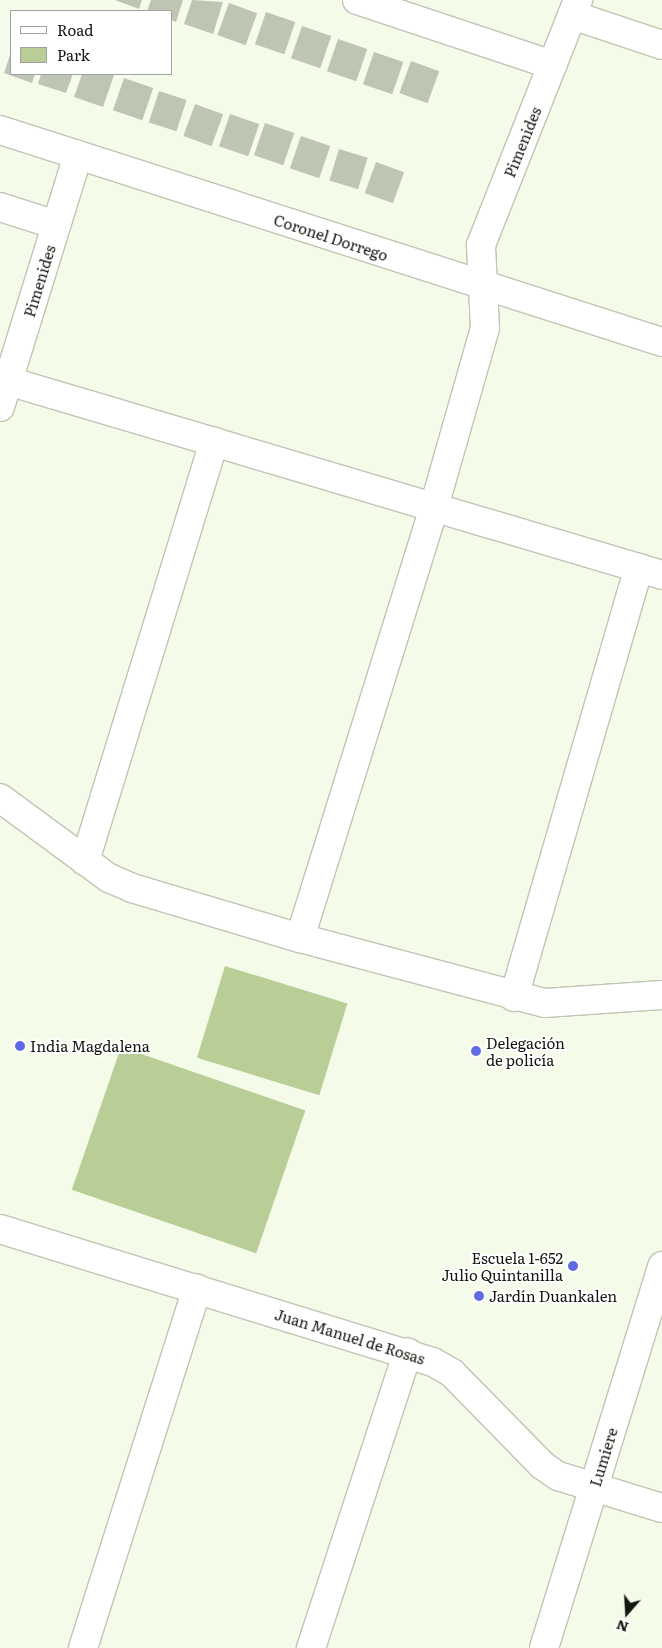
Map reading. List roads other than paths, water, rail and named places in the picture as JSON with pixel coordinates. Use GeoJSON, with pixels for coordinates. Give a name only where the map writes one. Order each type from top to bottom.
{"type":"FeatureCollection","features":[{"type":"Feature","properties":{"kind":"street"},"geometry":{"type":"LineString","coordinates":[[357,0],[552,65]]}},
{"type":"Feature","properties":{"kind":"street"},"geometry":{"type":"LineString","coordinates":[[575,8],[662,45]]}},
{"type":"Feature","properties":{"kind":"street","name":"Pimenides"},"geometry":{"type":"LineString","coordinates":[[300,938],[434,507],[485,328],[485,287],[481,245],[575,8]]}},
{"type":"Feature","properties":{"kind":"street","name":"Coronel Dorrego"},"geometry":{"type":"LineString","coordinates":[[0,130],[485,287],[662,342]]}},
{"type":"Feature","properties":{"kind":"street","name":"Pimenides"},"geometry":{"type":"LineString","coordinates":[[0,407],[78,155]]}},
{"type":"Feature","properties":{"kind":"street"},"geometry":{"type":"LineString","coordinates":[[0,207],[56,225]]}},
{"type":"Feature","properties":{"kind":"street"},"geometry":{"type":"LineString","coordinates":[[8,381],[650,572],[514,997]]}},
{"type":"Feature","properties":{"kind":"street"},"geometry":{"type":"LineString","coordinates":[[85,861],[214,441]]}},
{"type":"Feature","properties":{"kind":"street"},"geometry":{"type":"LineString","coordinates":[[0,798],[85,861],[132,888],[300,938],[514,997],[545,1003],[662,995]]}},
{"type":"Feature","properties":{"kind":"street","name":"Juan Manuel de Rosas"},"geometry":{"type":"LineString","coordinates":[[0,1228],[408,1352],[452,1373],[542,1465],[558,1476],[662,1508]]}},
{"type":"Feature","properties":{"kind":"street","name":"Lumiere"},"geometry":{"type":"LineString","coordinates":[[544,1648],[662,1266]]}},
{"type":"Feature","properties":{"kind":"street"},"geometry":{"type":"LineString","coordinates":[[83,1648],[196,1289]]}},
{"type":"Feature","properties":{"kind":"street"},"geometry":{"type":"LineString","coordinates":[[311,1648],[408,1352]]}},
{"type":"Feature","properties":{"kind":"place","name":"India Magdalena"},"geometry":{"type":"Point","coordinates":[20,1046]}},
{"type":"Feature","properties":{"kind":"place","name":"Delegación de policía"},"geometry":{"type":"Point","coordinates":[476,1051]}},
{"type":"Feature","properties":{"kind":"place","name":"Escuela 1-652 Julio Quintanilla"},"geometry":{"type":"Point","coordinates":[573,1266]}},
{"type":"Feature","properties":{"kind":"place","name":"Jardín Duankalen"},"geometry":{"type":"Point","coordinates":[479,1296]}}]}
